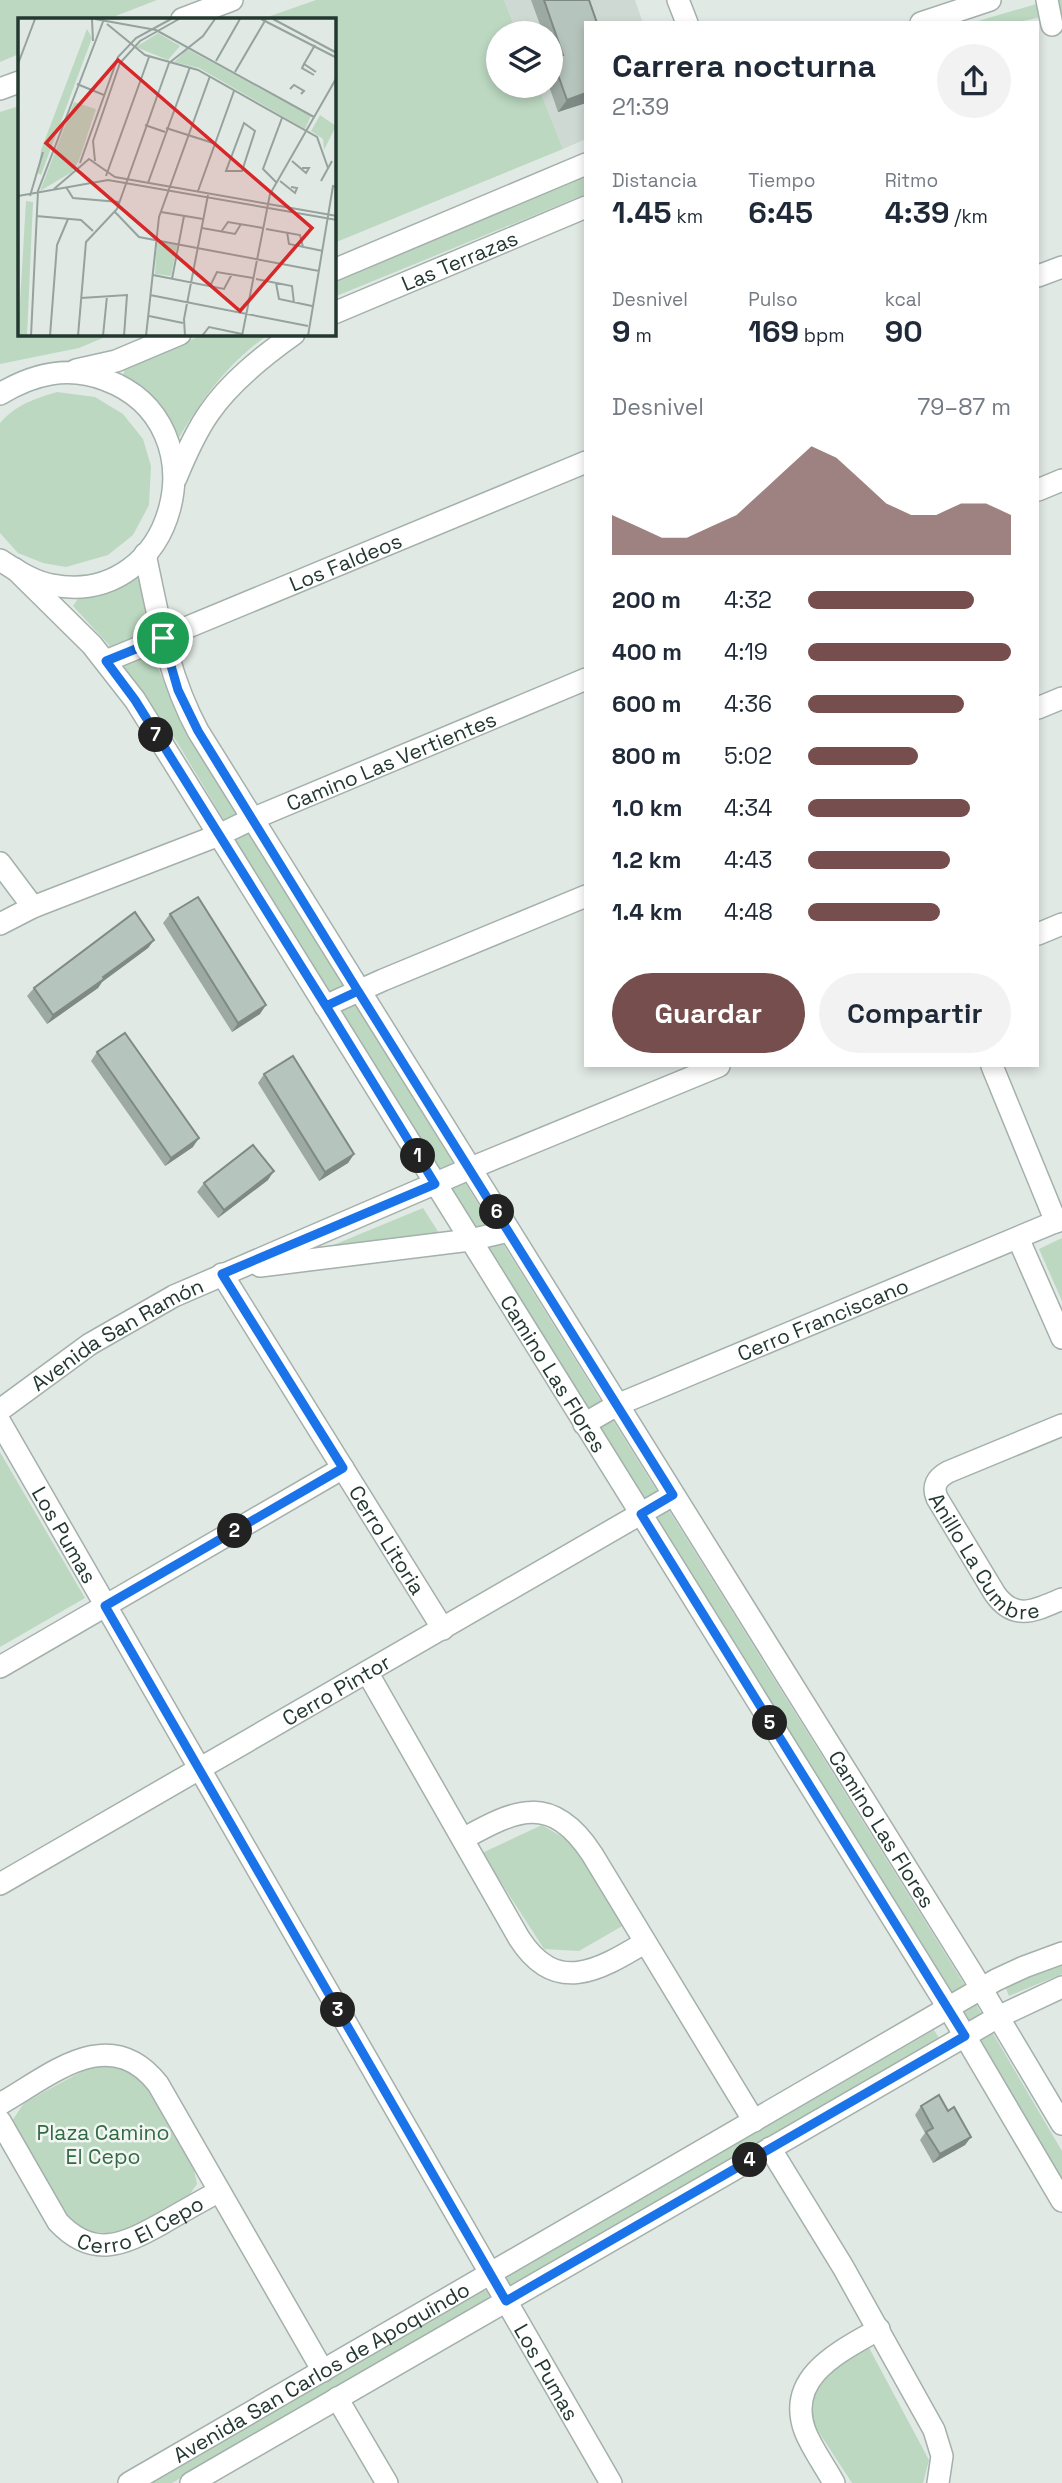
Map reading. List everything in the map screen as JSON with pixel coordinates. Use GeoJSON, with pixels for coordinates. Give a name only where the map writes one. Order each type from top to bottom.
{"type":"FeatureCollection","features":[{"type":"Feature","properties":{"kind":"street"},"geometry":{"type":"LineString","coordinates":[[184,18],[232,0]]}},
{"type":"Feature","properties":{"kind":"street"},"geometry":{"type":"LineString","coordinates":[[678,0],[686,21]]}},
{"type":"Feature","properties":{"kind":"street"},"geometry":{"type":"LineString","coordinates":[[927,21],[990,0]]}},
{"type":"Feature","properties":{"kind":"street"},"geometry":{"type":"LineString","coordinates":[[1047,0],[1050,25]]}},
{"type":"Feature","properties":{"kind":"street"},"geometry":{"type":"LineString","coordinates":[[0,89],[18,82]]}},
{"type":"Feature","properties":{"kind":"street","name":"Las Terrazas"},"geometry":{"type":"LineString","coordinates":[[336,269],[584,165]]}},
{"type":"Feature","properties":{"kind":"street","name":"Las Terrazas"},"geometry":{"type":"LineString","coordinates":[[336,312],[584,208]]}},
{"type":"Feature","properties":{"kind":"street"},"geometry":{"type":"LineString","coordinates":[[425,232],[440,267]]}},
{"type":"Feature","properties":{"kind":"street"},"geometry":{"type":"LineString","coordinates":[[1039,276],[1062,267]]}},
{"type":"Feature","properties":{"kind":"street"},"geometry":{"type":"LineString","coordinates":[[4,390],[32,378],[116,361],[175,336]]}},
{"type":"Feature","properties":{"kind":"street"},"geometry":{"type":"LineString","coordinates":[[7,565],[33,580],[73,587],[93,585],[130,568],[145,554],[164,527],[170,512],[175,480],[191,443],[209,412],[233,385],[291,336]]}},
{"type":"Feature","properties":{"kind":"street"},"geometry":{"type":"LineString","coordinates":[[65,372],[82,373],[113,383],[141,401],[168,442],[175,480]]}},
{"type":"Feature","properties":{"kind":"street","name":"Los Faldeos"},"geometry":{"type":"LineString","coordinates":[[106,661],[584,463]]}},
{"type":"Feature","properties":{"kind":"street"},"geometry":{"type":"LineString","coordinates":[[1039,490],[1062,480]]}},
{"type":"Feature","properties":{"kind":"street","name":"Camino Las Flores"},"geometry":{"type":"LineString","coordinates":[[145,554],[163,638],[187,711],[358,991],[471,1168],[981,1989],[1062,2124]]}},
{"type":"Feature","properties":{"kind":"street","name":"Camino Las Flores"},"geometry":{"type":"LineString","coordinates":[[7,565],[78,630],[106,661],[135,700],[965,2036],[1062,2201]]}},
{"type":"Feature","properties":{"kind":"street","name":"Camino Las Vertientes"},"geometry":{"type":"LineString","coordinates":[[0,923],[33,907],[219,835],[252,818],[584,680]]}},
{"type":"Feature","properties":{"kind":"street"},"geometry":{"type":"LineString","coordinates":[[1039,708],[1062,698]]}},
{"type":"Feature","properties":{"kind":"street"},"geometry":{"type":"LineString","coordinates":[[0,863],[33,907]]}},
{"type":"Feature","properties":{"kind":"street"},"geometry":{"type":"LineString","coordinates":[[326,1006],[584,896]]}},
{"type":"Feature","properties":{"kind":"street"},"geometry":{"type":"LineString","coordinates":[[1039,934],[1062,924]]}},
{"type":"Feature","properties":{"kind":"street","name":"Avenida San Ramón"},"geometry":{"type":"LineString","coordinates":[[0,1410],[52,1370],[121,1325],[174,1296],[471,1168],[717,1067]]}},
{"type":"Feature","properties":{"kind":"street"},"geometry":{"type":"LineString","coordinates":[[992,1067],[1059,1220]]}},
{"type":"Feature","properties":{"kind":"street","name":"Cerro Franciscano"},"geometry":{"type":"LineString","coordinates":[[584,1424],[617,1405],[1059,1220]]}},
{"type":"Feature","properties":{"kind":"street"},"geometry":{"type":"LineString","coordinates":[[229,1271],[470,1240],[509,1231]]}},
{"type":"Feature","properties":{"kind":"street"},"geometry":{"type":"LineString","coordinates":[[1018,1238],[1062,1338]]}},
{"type":"Feature","properties":{"kind":"street","name":"Cerro Litoria"},"geometry":{"type":"LineString","coordinates":[[229,1271],[343,1468],[443,1629]]}},
{"type":"Feature","properties":{"kind":"street","name":"Los Pumas"},"geometry":{"type":"LineString","coordinates":[[0,1422],[611,2483]]}},
{"type":"Feature","properties":{"kind":"street","name":"Anillo La Cumbre"},"geometry":{"type":"LineString","coordinates":[[1062,1425],[947,1472],[938,1478],[934,1488],[937,1498],[995,1594],[1006,1606],[1029,1611],[1062,1599]]}},
{"type":"Feature","properties":{"kind":"street"},"geometry":{"type":"LineString","coordinates":[[0,1667],[343,1468]]}},
{"type":"Feature","properties":{"kind":"street","name":"Cerro Pintor"},"geometry":{"type":"LineString","coordinates":[[0,1884],[673,1495]]}},
{"type":"Feature","properties":{"kind":"street"},"geometry":{"type":"LineString","coordinates":[[368,1672],[525,1948],[543,1964],[566,1972],[580,1973],[606,1965],[644,1943]]}},
{"type":"Feature","properties":{"kind":"street"},"geometry":{"type":"LineString","coordinates":[[463,1839],[516,1813],[541,1814],[563,1823],[584,1842],[754,2121]]}},
{"type":"Feature","properties":{"kind":"street","name":"Avenida San Carlos de Apoquindo"},"geometry":{"type":"LineString","coordinates":[[129,2483],[981,1989],[1024,1967],[1062,1953]]}},
{"type":"Feature","properties":{"kind":"street","name":"Avenida San Carlos de Apoquindo"},"geometry":{"type":"LineString","coordinates":[[191,2483],[998,2017],[1062,1987]]}},
{"type":"Feature","properties":{"kind":"street","name":"Cerro El Cepo"},"geometry":{"type":"LineString","coordinates":[[0,2104],[85,2057],[106,2054],[128,2059],[149,2074],[158,2084],[323,2371]]}},
{"type":"Feature","properties":{"kind":"street","name":"Cerro El Cepo"},"geometry":{"type":"LineString","coordinates":[[0,2121],[58,2222],[85,2242],[108,2246],[132,2240],[218,2192]]}},
{"type":"Feature","properties":{"kind":"street"},"geometry":{"type":"LineString","coordinates":[[770,2148],[879,2329],[939,2442],[942,2456],[938,2483]]}},
{"type":"Feature","properties":{"kind":"street"},"geometry":{"type":"LineString","coordinates":[[834,2483],[805,2431],[803,2398],[813,2375],[821,2365],[879,2329]]}},
{"type":"Feature","properties":{"kind":"street"},"geometry":{"type":"LineString","coordinates":[[337,2398],[387,2483]]}},
{"type":"Feature","properties":{"kind":"shaded area"},"geometry":{"type":"Polygon","coordinates":[[[504,0],[635,0],[642,21],[584,21],[584,140],[563,149],[543,98],[563,98],[563,21],[512,21],[504,0]]]}},
{"type":"Feature","properties":{"kind":"green space"},"geometry":{"type":"Polygon","coordinates":[[[0,0],[157,0],[111,18],[18,18],[18,54],[0,62],[0,0]]]}},
{"type":"Feature","properties":{"kind":"green space"},"geometry":{"type":"Polygon","coordinates":[[[316,0],[504,0],[512,21],[486,21],[486,98],[543,98],[563,149],[336,242],[336,18],[265,18],[316,0]]]}},
{"type":"Feature","properties":{"kind":"green space"},"geometry":{"type":"Polygon","coordinates":[[[1050,0],[1062,0],[1062,12],[1024,21],[978,21],[1050,0]]]}},
{"type":"Feature","properties":{"kind":"green space"},"geometry":{"type":"Polygon","coordinates":[[[18,106],[18,336],[107,336],[79,348],[0,364],[0,112],[18,106]]]}},
{"type":"Feature","properties":{"kind":"green space"},"geometry":{"type":"Polygon","coordinates":[[[584,177],[584,195],[336,296],[336,280],[584,177]]]}},
{"type":"Feature","properties":{"kind":"green space"},"geometry":{"type":"Polygon","coordinates":[[[200,336],[266,336],[218,381],[178,439],[167,417],[151,395],[123,376],[125,367],[200,336]]]}},
{"type":"Feature","properties":{"kind":"green space"},"geometry":{"type":"Polygon","coordinates":[[[57,392],[95,397],[123,414],[143,439],[151,466],[149,505],[133,535],[108,555],[66,567],[43,563],[18,553],[0,533],[0,423],[19,407],[57,392]]]}},
{"type":"Feature","properties":{"kind":"green space"},"geometry":{"type":"Polygon","coordinates":[[[136,569],[144,573],[147,625],[158,668],[177,713],[490,1223],[961,1979],[1062,2151],[1062,2180],[946,1983],[450,1196],[177,742],[108,644],[73,606],[79,597],[89,595],[136,569]]]}},
{"type":"Feature","properties":{"kind":"green space"},"geometry":{"type":"Polygon","coordinates":[[[423,1208],[439,1233],[332,1248],[331,1246],[423,1208]]]}},
{"type":"Feature","properties":{"kind":"green space"},"geometry":{"type":"Polygon","coordinates":[[[1062,1238],[1062,1301],[1039,1249],[1062,1238]]]}},
{"type":"Feature","properties":{"kind":"green space"},"geometry":{"type":"Polygon","coordinates":[[[0,1452],[85,1598],[0,1647],[0,1452]]]}},
{"type":"Feature","properties":{"kind":"green space"},"geometry":{"type":"Polygon","coordinates":[[[542,1825],[576,1845],[624,1925],[579,1951],[544,1949],[482,1853],[542,1825]]]}},
{"type":"Feature","properties":{"kind":"green space"},"geometry":{"type":"Polygon","coordinates":[[[1062,1964],[1062,1974],[1009,1996],[1005,1986],[1062,1964]]]}},
{"type":"Feature","properties":{"kind":"green space"},"geometry":{"type":"Polygon","coordinates":[[[934,2030],[939,2038],[919,2050],[511,2285],[505,2280],[507,2277],[934,2030]]]}},
{"type":"Feature","properties":{"kind":"green space","name":"Plaza Camino El Cepo"},"geometry":{"type":"Polygon","coordinates":[[[97,2063],[127,2068],[150,2090],[194,2170],[197,2184],[190,2194],[119,2234],[93,2232],[71,2222],[12,2121],[24,2103],[97,2063]]]}},
{"type":"Feature","properties":{"kind":"green space"},"geometry":{"type":"Polygon","coordinates":[[[483,2290],[488,2291],[490,2296],[487,2299],[172,2483],[151,2483],[483,2290]]]}},
{"type":"Feature","properties":{"kind":"green space"},"geometry":{"type":"Polygon","coordinates":[[[867,2344],[929,2460],[923,2483],[852,2483],[805,2411],[814,2383],[867,2344]]]}},
{"type":"Feature","properties":{"kind":"building"},"geometry":{"type":"Polygon","coordinates":[[[544,0],[589,0],[596,21],[584,21],[584,94],[567,100],[563,89],[563,21],[551,21],[544,0]]]}},
{"type":"Feature","properties":{"kind":"building"},"geometry":{"type":"Polygon","coordinates":[[[198,897],[266,1005],[238,1023],[170,914],[198,897]]]}},
{"type":"Feature","properties":{"kind":"building"},"geometry":{"type":"Polygon","coordinates":[[[135,912],[154,940],[53,1015],[34,988],[135,912]]]}},
{"type":"Feature","properties":{"kind":"building"},"geometry":{"type":"Polygon","coordinates":[[[125,1033],[199,1138],[171,1158],[97,1052],[125,1033]]]}},
{"type":"Feature","properties":{"kind":"building"},"geometry":{"type":"Polygon","coordinates":[[[293,1056],[354,1154],[325,1172],[264,1074],[293,1056]]]}},
{"type":"Feature","properties":{"kind":"building"},"geometry":{"type":"Polygon","coordinates":[[[253,1145],[274,1171],[224,1210],[204,1183],[253,1145]]]}},
{"type":"Feature","properties":{"kind":"building"},"geometry":{"type":"Polygon","coordinates":[[[939,2095],[948,2111],[954,2107],[971,2137],[940,2154],[926,2132],[933,2128],[921,2106],[939,2095]]]}},
{"type":"Feature","properties":{"kind":"route"},"geometry":{"type":"LineString","coordinates":[[163,638],[106,661],[135,700],[326,1006],[358,991],[471,1168],[673,1495],[641,1514],[965,2036],[506,2301],[105,1606],[343,1468],[222,1274],[435,1184],[326,1006],[358,991],[198,731],[178,690],[163,638]]}}]}
